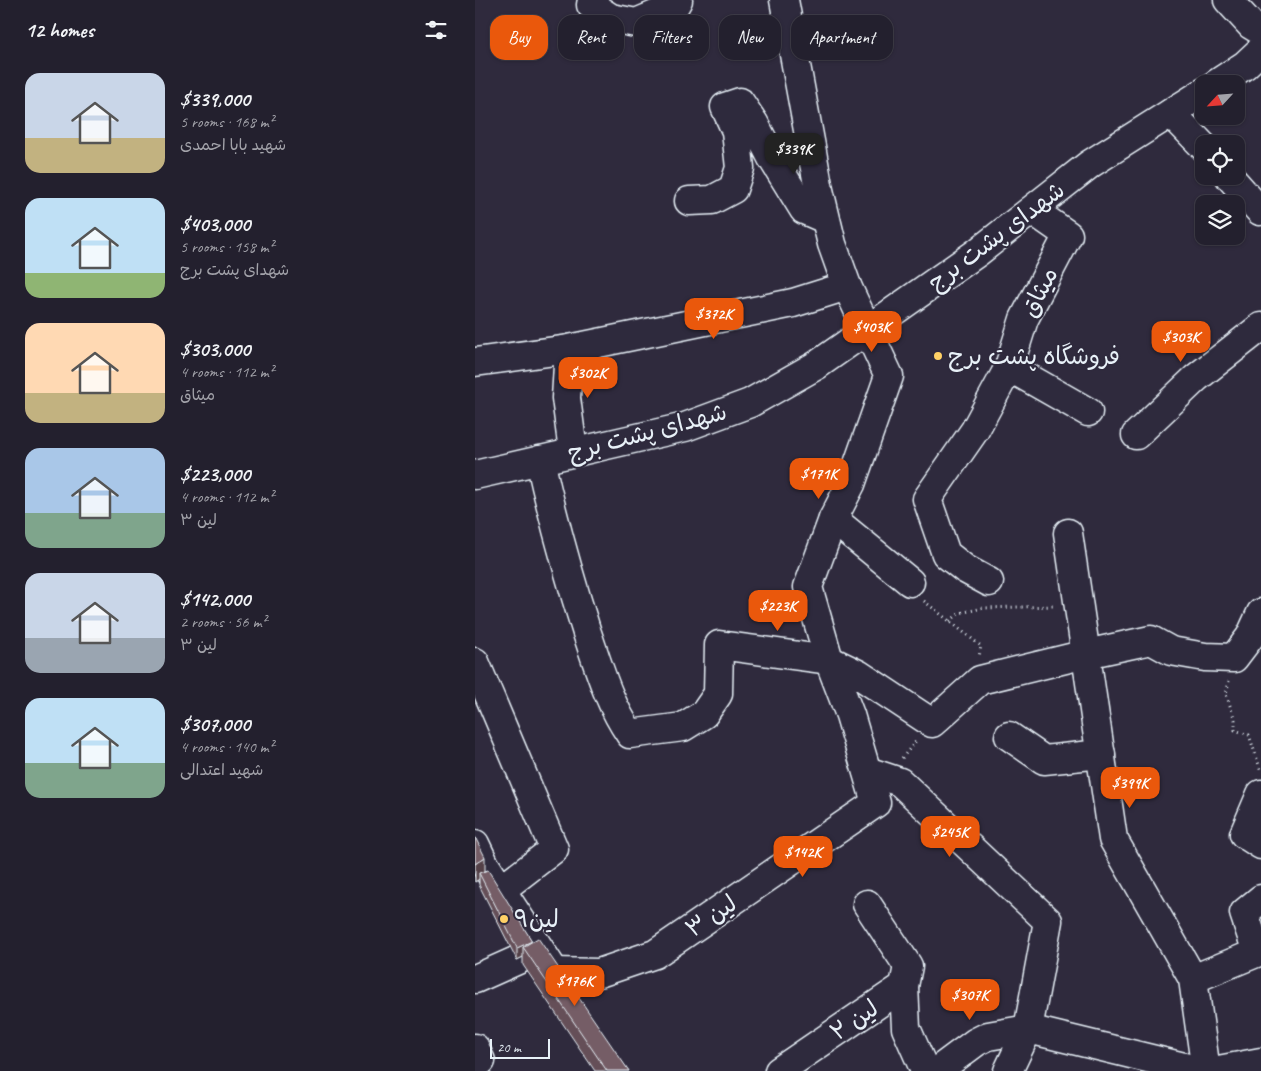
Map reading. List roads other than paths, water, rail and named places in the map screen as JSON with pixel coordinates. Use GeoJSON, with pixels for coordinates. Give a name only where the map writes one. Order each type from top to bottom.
{"type":"FeatureCollection","features":[{"type":"Feature","properties":{"kind":"street"},"geometry":{"type":"LineString","coordinates":[[592,0],[591,4],[611,18],[636,23],[674,7],[678,0]]}},
{"type":"Feature","properties":{"kind":"street","name":"لین ۳"},"geometry":{"type":"LineString","coordinates":[[547,961],[599,973],[655,954],[876,803],[876,774],[850,715],[829,660],[808,587],[833,518],[851,484],[889,376],[847,286],[825,219],[784,0]]}},
{"type":"Feature","properties":{"kind":"street"},"geometry":{"type":"LineString","coordinates":[[1228,0],[1251,25],[1261,31]]}},
{"type":"Feature","properties":{"kind":"street"},"geometry":{"type":"LineString","coordinates":[[1230,75],[1245,65],[1261,50]]}},
{"type":"Feature","properties":{"kind":"street","name":"شهدای پشت برج"},"geometry":{"type":"LineString","coordinates":[[475,475],[573,451],[685,427],[750,403],[817,365],[978,252],[1090,164],[1195,98]]}},
{"type":"Feature","properties":{"kind":"street"},"geometry":{"type":"LineString","coordinates":[[689,200],[713,200],[733,188],[740,168],[736,131],[725,107],[740,102],[804,210],[825,219]]}},
{"type":"Feature","properties":{"kind":"street"},"geometry":{"type":"LineString","coordinates":[[1171,113],[1195,138]]}},
{"type":"Feature","properties":{"kind":"street"},"geometry":{"type":"LineString","coordinates":[[1237,185],[1260,211]]}},
{"type":"Feature","properties":{"kind":"street","name":"میثاق"},"geometry":{"type":"LineString","coordinates":[[989,582],[965,569],[946,554],[927,500],[975,430],[1009,367],[1024,319],[1068,235],[1032,210]]}},
{"type":"Feature","properties":{"kind":"street"},"geometry":{"type":"LineString","coordinates":[[475,362],[569,349],[793,303],[847,286]]}},
{"type":"Feature","properties":{"kind":"street"},"geometry":{"type":"LineString","coordinates":[[1136,435],[1195,378],[1261,327]]}},
{"type":"Feature","properties":{"kind":"street"},"geometry":{"type":"LineString","coordinates":[[569,349],[567,398],[573,451]]}},
{"type":"Feature","properties":{"kind":"street"},"geometry":{"type":"LineString","coordinates":[[1009,367],[1088,412]]}},
{"type":"Feature","properties":{"kind":"street"},"geometry":{"type":"LineString","coordinates":[[540,460],[569,575],[597,662],[619,715],[630,734],[683,727],[704,714],[718,694],[719,645],[829,660],[858,674],[932,723],[980,680],[1151,640],[1171,651],[1205,657],[1234,658],[1250,637],[1261,613]]}},
{"type":"Feature","properties":{"kind":"street"},"geometry":{"type":"LineString","coordinates":[[833,518],[910,582]]}},
{"type":"Feature","properties":{"kind":"street"},"geometry":{"type":"LineString","coordinates":[[1069,533],[1113,839],[1193,980],[1206,1071]]}},
{"type":"Feature","properties":{"kind":"street"},"geometry":{"type":"LineString","coordinates":[[475,662],[554,849],[501,890]]}},
{"type":"Feature","properties":{"kind":"street"},"geometry":{"type":"LineString","coordinates":[[1009,736],[1044,760],[1101,754]]}},
{"type":"Feature","properties":{"kind":"street"},"geometry":{"type":"LineString","coordinates":[[876,774],[900,782],[1048,921],[1028,1029],[1008,1071]]}},
{"type":"Feature","properties":{"kind":"street"},"geometry":{"type":"LineString","coordinates":[[1261,794],[1244,834],[1261,845]]}},
{"type":"Feature","properties":{"kind":"street"},"geometry":{"type":"LineString","coordinates":[[475,844],[485,865],[570,994]]}},
{"type":"Feature","properties":{"kind":"street"},"geometry":{"type":"LineString","coordinates":[[1193,980],[1259,951],[1244,913],[1261,899]]}},
{"type":"Feature","properties":{"kind":"street"},"geometry":{"type":"LineString","coordinates":[[867,904],[908,966],[904,986],[906,1028],[925,1071]]}},
{"type":"Feature","properties":{"kind":"street"},"geometry":{"type":"LineString","coordinates":[[475,979],[547,961]]}},
{"type":"Feature","properties":{"kind":"street","name":"لین ۲"},"geometry":{"type":"LineString","coordinates":[[779,1071],[904,986]]}},
{"type":"Feature","properties":{"kind":"street"},"geometry":{"type":"LineString","coordinates":[[937,1071],[976,1042],[988,1036],[1028,1029],[1165,1067],[1201,1071]]}},
{"type":"Feature","properties":{"kind":"street"},"geometry":{"type":"LineString","coordinates":[[1213,1071],[1261,1062]]}},
{"type":"Feature","properties":{"kind":"place","name":"فروشگاه پشت برج"},"geometry":{"type":"Point","coordinates":[938,356]}},
{"type":"Feature","properties":{"kind":"place","name":"لین۹"},"geometry":{"type":"Point","coordinates":[504,919]}}]}
